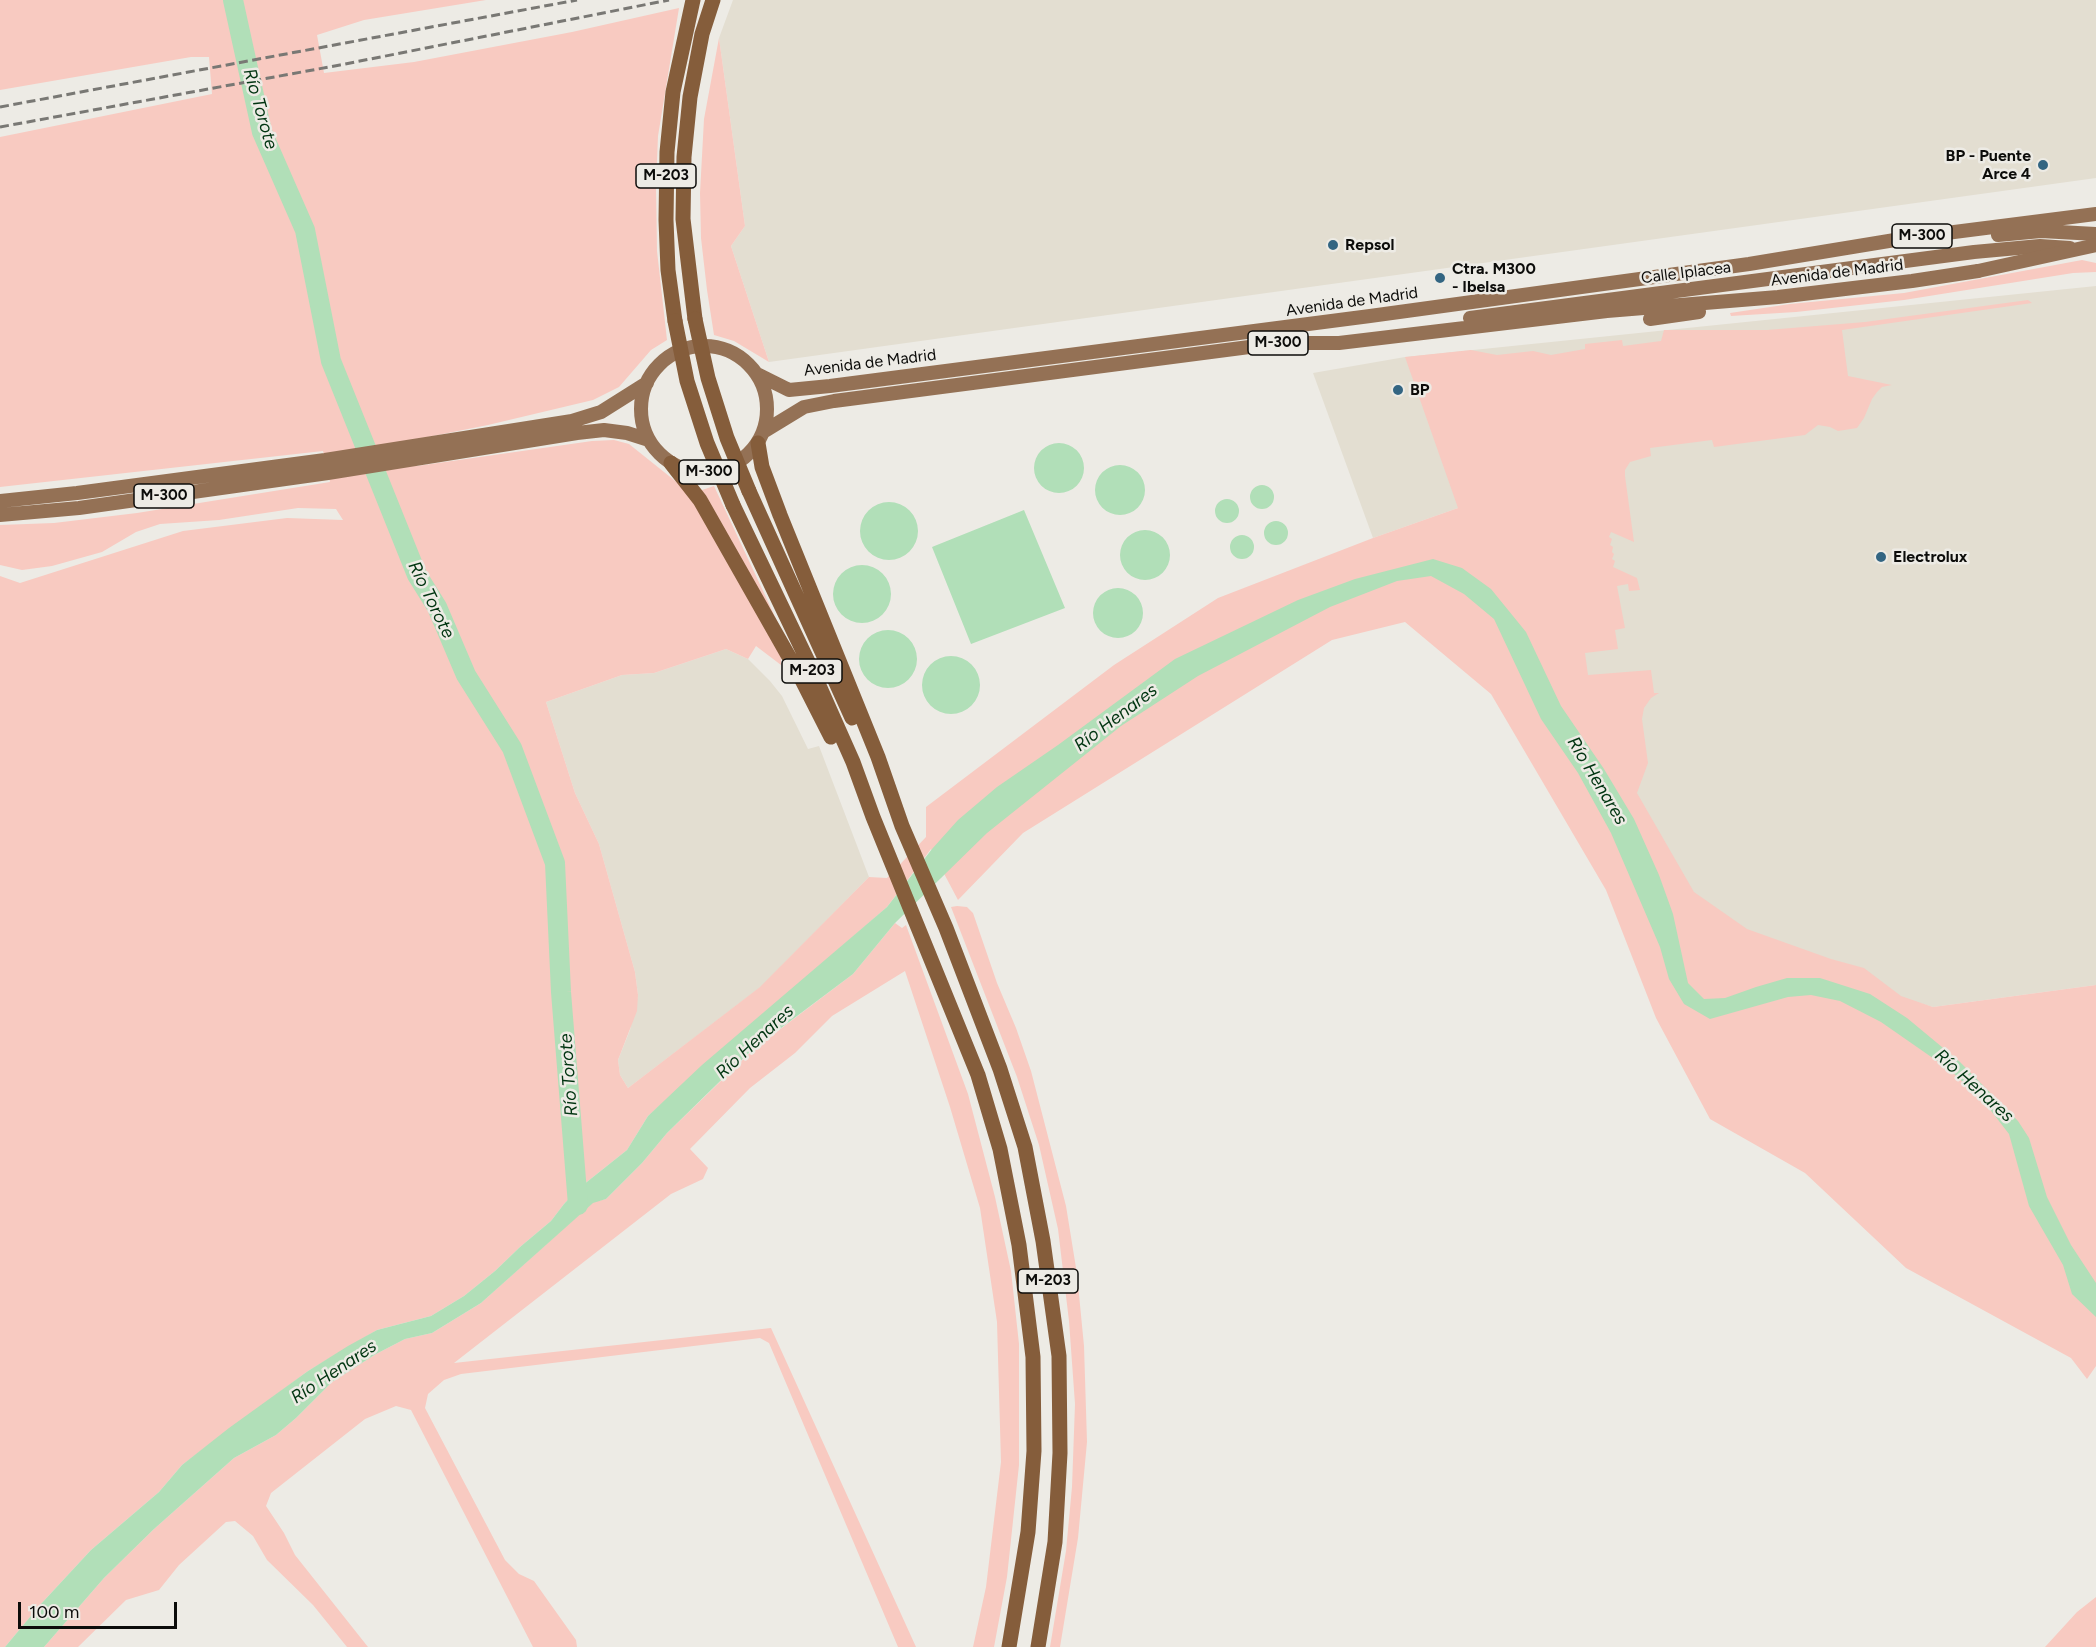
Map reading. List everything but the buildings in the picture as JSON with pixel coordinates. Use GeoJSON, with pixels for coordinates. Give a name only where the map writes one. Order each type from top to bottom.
{"type":"FeatureCollection","features":[{"type":"Feature","properties":{"kind":"highway","name":"M-203"},"geometry":{"type":"LineString","coordinates":[[693,0],[673,92],[667,152],[668,270],[687,381],[707,443],[733,505],[813,672],[853,762],[873,817],[978,1075],[1000,1149],[1019,1245],[1033,1357],[1034,1451],[1028,1532],[1009,1647]]}},
{"type":"Feature","properties":{"kind":"highway"},"geometry":{"type":"LineString","coordinates":[[707,34],[713,0]]}},
{"type":"Feature","properties":{"kind":"highway"},"geometry":{"type":"LineString","coordinates":[[707,34],[723,0]]}},
{"type":"Feature","properties":{"kind":"highway","name":"M-203"},"geometry":{"type":"LineString","coordinates":[[707,34],[690,97],[684,157],[683,219],[695,319],[708,378],[727,438],[749,491],[946,928],[1000,1069],[1025,1147],[1043,1241],[1059,1356],[1060,1453],[1055,1542],[1038,1647]]}},
{"type":"Feature","properties":{"kind":"highway","name":"M-203"},"geometry":{"type":"LineString","coordinates":[[761,438],[762,467],[878,757],[899,820]]}},
{"type":"Feature","properties":{"kind":"highway"},"geometry":{"type":"LineString","coordinates":[[671,463],[706,511],[801,678],[873,817]]}},
{"type":"Feature","properties":{"kind":"main road","name":"Avenida de Madrid"},"geometry":{"type":"LineString","coordinates":[[757,374],[789,390],[830,386],[1370,316],[1749,264],[1907,238],[2096,214]]}},
{"type":"Feature","properties":{"kind":"main road","name":"Calle Iplacea"},"geometry":{"type":"LineString","coordinates":[[1749,264],[2041,231],[2096,234]]}},
{"type":"Feature","properties":{"kind":"main road","name":"Avenida de Madrid"},"geometry":{"type":"LineString","coordinates":[[761,438],[804,408],[834,401],[1280,343],[1339,343],[1607,311],[1778,297],[1978,271],[2096,245]]}},
{"type":"Feature","properties":{"kind":"main road","name":"Calle Iplacea"},"geometry":{"type":"LineString","coordinates":[[1280,343],[1974,252],[2040,246],[2096,251]]}},
{"type":"Feature","properties":{"kind":"main road"},"geometry":{"type":"LineString","coordinates":[[1650,320],[1778,297]]}},
{"type":"Feature","properties":{"kind":"main road","name":"M-300"},"geometry":{"type":"LineString","coordinates":[[457,446],[601,412],[646,383],[658,366],[675,353],[694,347],[711,346],[725,350],[742,359],[757,374]]}},
{"type":"Feature","properties":{"kind":"main road"},"geometry":{"type":"LineString","coordinates":[[757,374],[763,385],[768,407],[761,438]]}},
{"type":"Feature","properties":{"kind":"main road","name":"M-300"},"geometry":{"type":"LineString","coordinates":[[646,383],[641,406],[642,422],[649,440],[659,454],[671,463],[692,471],[711,472],[735,465],[750,453],[761,438]]}},
{"type":"Feature","properties":{"kind":"main road","name":"M-300"},"geometry":{"type":"LineString","coordinates":[[0,515],[80,508],[457,446],[604,430],[627,433],[649,440]]}},
{"type":"Feature","properties":{"kind":"main road","name":"M-300"},"geometry":{"type":"LineString","coordinates":[[0,501],[327,466]]}},
{"type":"Feature","properties":{"kind":"shaded area"},"geometry":{"type":"Polygon","coordinates":[[[0,0],[486,0],[364,20],[317,35],[324,73],[414,62],[572,32],[679,8],[658,136],[656,185],[657,251],[667,340],[651,350],[619,387],[593,400],[413,440],[417,466],[592,441],[614,440],[629,444],[684,488],[717,539],[781,655],[781,665],[756,646],[748,659],[726,649],[654,673],[622,675],[546,702],[575,793],[599,844],[635,972],[638,995],[637,1011],[618,1060],[620,1075],[628,1088],[760,987],[869,877],[887,878],[926,837],[926,807],[1114,665],[1218,598],[1458,508],[1405,357],[1471,350],[1497,355],[1533,351],[1551,355],[1585,349],[1585,344],[1622,340],[1623,346],[1661,341],[1664,330],[1767,330],[1865,322],[2028,300],[2032,303],[1842,330],[1848,376],[1892,385],[1882,387],[1877,392],[1857,428],[1838,431],[1818,425],[1805,435],[1714,447],[1712,440],[1650,448],[1651,456],[1630,462],[1625,470],[1625,476],[1634,542],[1611,532],[1609,537],[1612,539],[1610,545],[1613,547],[1614,554],[1612,559],[1615,561],[1613,567],[1637,578],[1640,590],[1629,591],[1628,584],[1617,586],[1625,628],[1615,630],[1618,649],[1585,653],[1588,675],[1651,670],[1654,693],[1659,693],[1651,698],[1644,708],[1642,719],[1648,763],[1637,793],[1694,892],[1747,929],[1831,959],[1864,968],[1901,996],[1933,1007],[2096,985],[2096,1366],[2087,1379],[2071,1358],[1906,1268],[1805,1173],[1710,1119],[1656,1018],[1606,890],[1491,694],[1405,622],[1332,640],[1023,833],[958,900],[931,849],[887,907],[648,1116],[627,1150],[578,1189],[551,1221],[495,1271],[464,1296],[431,1316],[377,1330],[308,1371],[182,1465],[159,1492],[91,1550],[5,1647],[0,1647],[0,576],[20,583],[183,531],[287,518],[343,520],[336,509],[298,508],[219,520],[160,524],[136,532],[102,552],[52,566],[22,570],[0,565],[0,525],[54,523],[137,513],[330,482],[323,451],[0,487],[0,137],[212,94],[209,57],[191,57],[0,90],[0,0]]]}},
{"type":"Feature","properties":{"kind":"shaded area"},"geometry":{"type":"Polygon","coordinates":[[[733,0],[2096,0],[2096,178],[769,362],[731,246],[745,226],[719,38],[733,0]]]}},
{"type":"Feature","properties":{"kind":"shaded area"},"geometry":{"type":"Polygon","coordinates":[[[719,38],[745,226],[731,246],[769,362],[734,341],[714,335],[707,290],[701,238],[700,193],[704,119],[719,38]]]}},
{"type":"Feature","properties":{"kind":"shaded area"},"geometry":{"type":"Polygon","coordinates":[[[2082,260],[2096,263],[2096,272],[2073,273],[1904,300],[1796,312],[1731,316],[1730,313],[1790,304],[1904,293],[2082,260]]]}},
{"type":"Feature","properties":{"kind":"shaded area"},"geometry":{"type":"Polygon","coordinates":[[[2096,286],[2096,985],[1933,1007],[1893,995],[1704,918],[1458,508],[1373,538],[1313,373],[1405,357],[2096,286]]]}},
{"type":"Feature","properties":{"kind":"shaded area"},"geometry":{"type":"Polygon","coordinates":[[[714,486],[792,653],[699,491],[714,486]]]}},
{"type":"Feature","properties":{"kind":"shaded area"},"geometry":{"type":"Polygon","coordinates":[[[726,649],[748,659],[770,681],[782,696],[808,749],[819,746],[869,877],[761,987],[628,1088],[620,1075],[618,1060],[630,1030],[638,995],[635,972],[599,844],[575,793],[546,702],[622,675],[654,673],[726,649]]]}},
{"type":"Feature","properties":{"kind":"shaded area"},"geometry":{"type":"Polygon","coordinates":[[[951,907],[967,907],[973,913],[1031,1071],[1066,1206],[1077,1274],[1084,1346],[1087,1442],[1078,1538],[1060,1647],[1050,1647],[1066,1551],[1072,1487],[1075,1404],[1069,1321],[1058,1229],[1039,1145],[1017,1077],[951,907]]]}},
{"type":"Feature","properties":{"kind":"shaded area"},"geometry":{"type":"Polygon","coordinates":[[[895,923],[902,928],[906,925],[968,1094],[995,1197],[1011,1271],[1019,1344],[1019,1465],[1007,1577],[994,1647],[973,1647],[986,1587],[1001,1462],[997,1322],[980,1208],[950,1107],[905,971],[832,1016],[795,1053],[750,1088],[690,1149],[708,1168],[703,1179],[671,1194],[454,1363],[771,1328],[916,1647],[898,1647],[769,1343],[760,1338],[461,1374],[444,1380],[428,1394],[425,1408],[505,1560],[519,1574],[534,1581],[576,1640],[577,1647],[533,1647],[411,1410],[396,1406],[365,1419],[271,1493],[266,1506],[295,1555],[368,1647],[347,1647],[313,1605],[267,1560],[253,1536],[235,1521],[226,1522],[179,1565],[159,1590],[126,1600],[78,1647],[44,1647],[104,1578],[154,1529],[234,1458],[276,1435],[332,1382],[376,1354],[405,1339],[432,1333],[481,1303],[593,1202],[606,1199],[642,1163],[667,1133],[754,1049],[853,974],[895,923]]]}},
{"type":"Feature","properties":{"kind":"shaded area"},"geometry":{"type":"Polygon","coordinates":[[[2096,1597],[2096,1647],[2045,1647],[2077,1612],[2096,1597]]]}},
{"type":"Feature","properties":{"kind":"water"},"geometry":{"type":"Polygon","coordinates":[[[1054,443],[1064,443],[1077,450],[1084,463],[1084,473],[1077,486],[1064,493],[1054,493],[1045,489],[1038,482],[1034,473],[1034,463],[1038,454],[1045,447],[1054,443]]]}},
{"type":"Feature","properties":{"kind":"water"},"geometry":{"type":"Polygon","coordinates":[[[1125,465],[1138,472],[1144,480],[1144,500],[1138,508],[1130,514],[1115,515],[1102,508],[1096,500],[1095,485],[1102,472],[1110,466],[1125,465]]]}},
{"type":"Feature","properties":{"kind":"water"},"geometry":{"type":"Polygon","coordinates":[[[1262,485],[1267,486],[1273,492],[1273,502],[1267,508],[1262,509],[1257,508],[1251,502],[1250,497],[1251,492],[1257,486],[1262,485]]]}},
{"type":"Feature","properties":{"kind":"water"},"geometry":{"type":"Polygon","coordinates":[[[1227,499],[1232,500],[1238,506],[1238,516],[1232,522],[1227,523],[1222,522],[1216,516],[1215,511],[1216,506],[1222,500],[1227,499]]]}},
{"type":"Feature","properties":{"kind":"water"},"geometry":{"type":"Polygon","coordinates":[[[883,502],[895,502],[910,510],[918,525],[918,537],[910,552],[895,560],[883,560],[868,552],[860,537],[860,525],[868,510],[883,502]]]}},
{"type":"Feature","properties":{"kind":"water"},"geometry":{"type":"Polygon","coordinates":[[[1024,510],[1065,608],[971,644],[932,547],[1024,510]]]}},
{"type":"Feature","properties":{"kind":"water"},"geometry":{"type":"Polygon","coordinates":[[[1276,521],[1281,522],[1287,528],[1287,538],[1281,544],[1276,545],[1271,544],[1265,538],[1264,533],[1265,528],[1271,522],[1276,521]]]}},
{"type":"Feature","properties":{"kind":"water"},"geometry":{"type":"Polygon","coordinates":[[[1140,530],[1150,530],[1163,537],[1170,550],[1170,560],[1163,573],[1150,580],[1140,580],[1131,576],[1124,569],[1120,560],[1120,550],[1124,541],[1131,534],[1140,530]]]}},
{"type":"Feature","properties":{"kind":"water"},"geometry":{"type":"Polygon","coordinates":[[[1242,535],[1247,536],[1253,542],[1253,552],[1247,558],[1242,559],[1237,558],[1231,552],[1230,547],[1231,542],[1237,536],[1242,535]]]}},
{"type":"Feature","properties":{"kind":"water","name":"Río Henares"},"geometry":{"type":"Polygon","coordinates":[[[1433,559],[1462,568],[1491,589],[1526,632],[1561,706],[1604,769],[1634,819],[1659,875],[1673,914],[1688,983],[1704,999],[1725,998],[1787,978],[1820,978],[1870,994],[1907,1018],[1960,1062],[2018,1121],[2029,1138],[2047,1197],[2071,1245],[2096,1283],[2096,1317],[2072,1294],[2063,1265],[2029,1206],[2009,1134],[1985,1103],[1950,1070],[1881,1022],[1840,1001],[1811,995],[1788,997],[1710,1019],[1684,1004],[1669,979],[1660,947],[1611,833],[1578,773],[1541,719],[1494,619],[1464,594],[1431,576],[1397,581],[1330,607],[1198,676],[1121,726],[987,833],[895,923],[853,974],[753,1049],[667,1133],[642,1163],[606,1199],[593,1203],[481,1303],[432,1333],[405,1339],[376,1354],[332,1382],[276,1435],[234,1458],[154,1529],[104,1578],[44,1647],[5,1647],[91,1550],[159,1492],[182,1465],[229,1428],[308,1371],[348,1346],[377,1330],[431,1316],[464,1296],[495,1271],[551,1221],[578,1189],[627,1150],[648,1116],[702,1065],[887,907],[932,849],[958,820],[997,787],[1175,659],[1298,600],[1355,579],[1433,559]]]}},
{"type":"Feature","properties":{"kind":"water"},"geometry":{"type":"Polygon","coordinates":[[[856,565],[868,565],[883,573],[891,588],[891,600],[883,615],[868,623],[856,623],[841,615],[833,600],[833,588],[841,573],[856,565]]]}},
{"type":"Feature","properties":{"kind":"water"},"geometry":{"type":"Polygon","coordinates":[[[1113,588],[1123,588],[1136,595],[1143,608],[1143,618],[1136,631],[1123,638],[1113,638],[1104,634],[1097,627],[1093,618],[1093,608],[1097,599],[1104,592],[1113,588]]]}},
{"type":"Feature","properties":{"kind":"water"},"geometry":{"type":"Polygon","coordinates":[[[882,630],[894,630],[909,638],[917,653],[917,665],[909,680],[894,688],[882,688],[867,680],[859,665],[859,653],[867,638],[882,630]]]}},
{"type":"Feature","properties":{"kind":"water"},"geometry":{"type":"Polygon","coordinates":[[[945,656],[957,656],[972,664],[980,679],[980,691],[972,706],[957,714],[945,714],[930,706],[922,691],[922,679],[930,664],[945,656]]]}},
{"type":"Feature","properties":{"kind":"waterway","name":"Río Torote"},"geometry":{"type":"LineString","coordinates":[[233,0],[262,132],[305,230],[331,361],[417,575],[437,607],[466,675],[512,748],[555,863],[561,992],[578,1205]]}},
{"type":"Feature","properties":{"kind":"railway"},"geometry":{"type":"LineString","coordinates":[[0,107],[577,0]]}},
{"type":"Feature","properties":{"kind":"railway"},"geometry":{"type":"LineString","coordinates":[[0,127],[340,65],[669,0]]}},
{"type":"Feature","properties":{"kind":"place","name":"BP - Puente Arce 4"},"geometry":{"type":"Point","coordinates":[2043,165]}},
{"type":"Feature","properties":{"kind":"place","name":"Repsol"},"geometry":{"type":"Point","coordinates":[1333,245]}},
{"type":"Feature","properties":{"kind":"place","name":"Ctra. M300 - Ibelsa"},"geometry":{"type":"Point","coordinates":[1440,278]}},
{"type":"Feature","properties":{"kind":"place","name":"BP"},"geometry":{"type":"Point","coordinates":[1398,390]}},
{"type":"Feature","properties":{"kind":"place","name":"Electrolux"},"geometry":{"type":"Point","coordinates":[1881,557]}}]}
